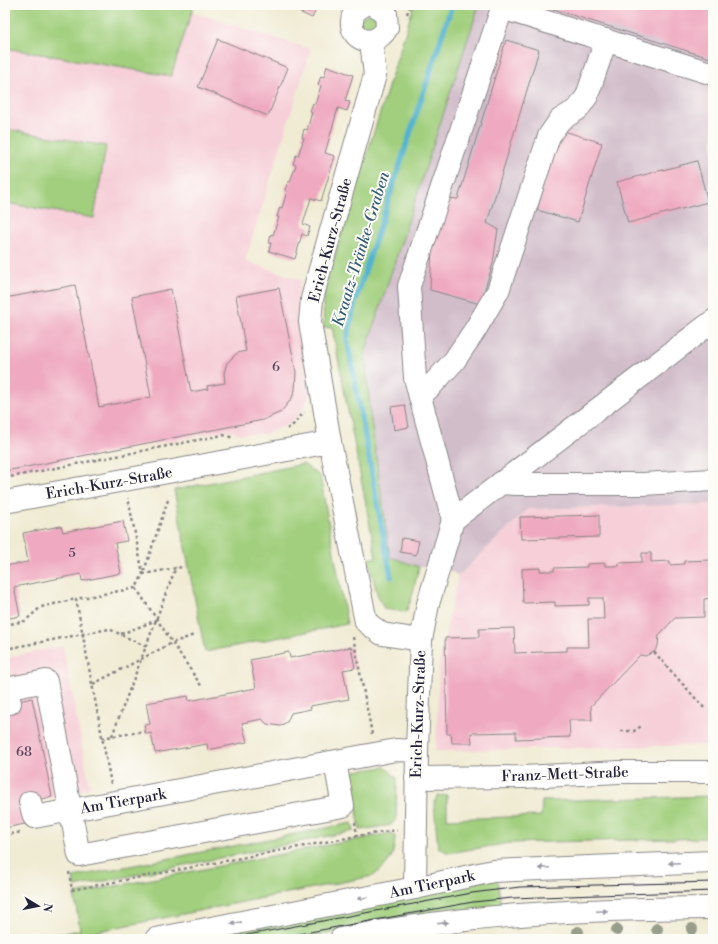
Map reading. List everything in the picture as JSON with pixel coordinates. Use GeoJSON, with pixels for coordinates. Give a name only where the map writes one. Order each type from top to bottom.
{"type":"FeatureCollection","features":[{"type":"Feature","properties":{"kind":"street","name":"Erich-Kurz-Straße"},"geometry":{"type":"LineString","coordinates":[[365,5],[355,11],[351,24],[353,31],[358,37],[364,40],[372,41],[375,75],[312,299],[310,322],[330,442],[366,622],[382,634],[421,640],[416,778],[415,888]]}},
{"type":"Feature","properties":{"kind":"street"},"geometry":{"type":"LineString","coordinates":[[421,640],[428,604],[453,520],[415,378],[409,286],[502,6],[713,74]]}},
{"type":"Feature","properties":{"kind":"street"},"geometry":{"type":"LineString","coordinates":[[420,396],[454,360],[475,330],[498,291],[548,136],[560,120],[578,109],[587,96],[606,40]]}},
{"type":"Feature","properties":{"kind":"street"},"geometry":{"type":"LineString","coordinates":[[453,520],[713,321]]}},
{"type":"Feature","properties":{"kind":"street","name":"Erich-Kurz-Straße"},"geometry":{"type":"LineString","coordinates":[[5,502],[330,442]]}},
{"type":"Feature","properties":{"kind":"street"},"geometry":{"type":"LineString","coordinates":[[501,483],[643,484],[713,480]]}},
{"type":"Feature","properties":{"kind":"street"},"geometry":{"type":"LineString","coordinates":[[10,703],[6,688],[46,681],[79,855],[343,806],[335,762]]}},
{"type":"Feature","properties":{"kind":"street","name":"Am Tierpark"},"geometry":{"type":"LineString","coordinates":[[32,809],[71,810],[396,750],[417,751]]}},
{"type":"Feature","properties":{"kind":"street","name":"Franz-Mett-Straße"},"geometry":{"type":"LineString","coordinates":[[416,778],[524,777],[619,772],[713,772]]}},
{"type":"Feature","properties":{"kind":"street","name":"Am Tierpark"},"geometry":{"type":"LineString","coordinates":[[156,939],[415,888],[493,871],[512,869],[713,862]]}},
{"type":"Feature","properties":{"kind":"street"},"geometry":{"type":"LineString","coordinates":[[341,939],[405,928],[487,918],[557,913],[713,908]]}},
{"type":"Feature","properties":{"kind":"path"},"geometry":{"type":"LineString","coordinates":[[283,434],[300,418],[314,393],[323,393]]}},
{"type":"Feature","properties":{"kind":"path"},"geometry":{"type":"LineString","coordinates":[[5,478],[223,435],[236,439]]}},
{"type":"Feature","properties":{"kind":"path"},"geometry":{"type":"LineString","coordinates":[[124,481],[142,574]]}},
{"type":"Feature","properties":{"kind":"path"},"geometry":{"type":"LineString","coordinates":[[136,588],[168,500]]}},
{"type":"Feature","properties":{"kind":"path"},"geometry":{"type":"LineString","coordinates":[[112,736],[176,567]]}},
{"type":"Feature","properties":{"kind":"path"},"geometry":{"type":"LineString","coordinates":[[142,574],[182,567]]}},
{"type":"Feature","properties":{"kind":"path"},"geometry":{"type":"LineString","coordinates":[[136,588],[202,687]]}},
{"type":"Feature","properties":{"kind":"path"},"geometry":{"type":"LineString","coordinates":[[5,625],[25,621],[41,608],[76,599],[136,588]]}},
{"type":"Feature","properties":{"kind":"path"},"geometry":{"type":"LineString","coordinates":[[76,599],[114,802]]}},
{"type":"Feature","properties":{"kind":"path"},"geometry":{"type":"LineString","coordinates":[[120,634],[157,620]]}},
{"type":"Feature","properties":{"kind":"path"},"geometry":{"type":"LineString","coordinates":[[5,649],[109,629],[147,646]]}},
{"type":"Feature","properties":{"kind":"path"},"geometry":{"type":"LineString","coordinates":[[352,632],[376,754]]}},
{"type":"Feature","properties":{"kind":"path"},"geometry":{"type":"LineString","coordinates":[[93,684],[172,643],[194,635]]}},
{"type":"Feature","properties":{"kind":"path"},"geometry":{"type":"LineString","coordinates":[[654,652],[705,709]]}},
{"type":"Feature","properties":{"kind":"path"},"geometry":{"type":"LineString","coordinates":[[621,730],[634,732],[643,725]]}},
{"type":"Feature","properties":{"kind":"path"},"geometry":{"type":"LineString","coordinates":[[102,738],[145,731]]}},
{"type":"Feature","properties":{"kind":"path"},"geometry":{"type":"LineString","coordinates":[[68,866],[72,890],[357,836],[416,827]]}},
{"type":"Feature","properties":{"kind":"shaded area"},"geometry":{"type":"Polygon","coordinates":[[[479,5],[713,5],[713,504],[528,509],[458,576],[453,572],[429,565],[419,567],[390,557],[370,413],[365,353],[479,5]]]}},
{"type":"Feature","properties":{"kind":"shaded area"},"geometry":{"type":"Polygon","coordinates":[[[191,12],[311,49],[245,261],[301,280],[297,299],[298,331],[309,396],[303,408],[296,417],[285,426],[265,434],[241,434],[228,430],[5,474],[5,48],[171,76],[191,12]]]}},
{"type":"Feature","properties":{"kind":"shaded area"},"geometry":{"type":"Polygon","coordinates":[[[713,504],[713,745],[436,751],[439,663],[458,576],[528,509],[713,504]]]}},
{"type":"Feature","properties":{"kind":"shaded area"},"geometry":{"type":"Polygon","coordinates":[[[63,646],[90,788],[23,805],[26,824],[5,828],[5,658],[63,646]]]}},
{"type":"Feature","properties":{"kind":"green space"},"geometry":{"type":"Polygon","coordinates":[[[5,5],[194,5],[171,76],[5,48],[5,5]]]}},
{"type":"Feature","properties":{"kind":"green space"},"geometry":{"type":"Polygon","coordinates":[[[414,5],[479,5],[365,353],[370,413],[390,557],[419,567],[411,600],[406,612],[384,609],[377,593],[368,559],[376,557],[332,327],[324,328],[323,304],[327,281],[414,5]]]}},
{"type":"Feature","properties":{"kind":"green space"},"geometry":{"type":"Polygon","coordinates":[[[370,12],[380,21],[368,34],[359,20],[370,12]]]}},
{"type":"Feature","properties":{"kind":"green space"},"geometry":{"type":"Polygon","coordinates":[[[5,129],[106,146],[94,218],[5,203],[5,129]]]}},
{"type":"Feature","properties":{"kind":"green space"},"geometry":{"type":"Polygon","coordinates":[[[303,464],[320,476],[347,624],[205,652],[174,490],[303,464]]]}},
{"type":"Feature","properties":{"kind":"green space"},"geometry":{"type":"Polygon","coordinates":[[[385,767],[397,778],[396,819],[391,825],[360,830],[352,778],[355,771],[385,767]]]}},
{"type":"Feature","properties":{"kind":"green space"},"geometry":{"type":"Polygon","coordinates":[[[447,795],[447,819],[541,816],[542,801],[713,796],[713,838],[510,843],[448,853],[438,847],[434,804],[437,796],[447,795]]]}},
{"type":"Feature","properties":{"kind":"green space"},"geometry":{"type":"Polygon","coordinates":[[[352,823],[354,831],[75,887],[73,877],[352,823]]]}},
{"type":"Feature","properties":{"kind":"green space"},"geometry":{"type":"Polygon","coordinates":[[[391,833],[395,836],[394,849],[390,859],[373,876],[58,939],[33,939],[80,930],[74,894],[391,833]]]}},
{"type":"Feature","properties":{"kind":"green space"},"geometry":{"type":"Polygon","coordinates":[[[497,878],[502,910],[444,914],[297,939],[192,939],[497,878]]]}},
{"type":"Feature","properties":{"kind":"building"},"geometry":{"type":"Polygon","coordinates":[[[302,5],[318,6],[312,18],[299,12],[302,5]]]}},
{"type":"Feature","properties":{"kind":"building"},"geometry":{"type":"Polygon","coordinates":[[[540,5],[713,5],[713,59],[540,5]]]}},
{"type":"Feature","properties":{"kind":"building"},"geometry":{"type":"Polygon","coordinates":[[[218,39],[288,68],[268,116],[198,87],[218,39]]]}},
{"type":"Feature","properties":{"kind":"building"},"geometry":{"type":"Polygon","coordinates":[[[506,40],[539,50],[487,223],[498,229],[493,263],[480,304],[430,290],[432,247],[448,198],[458,199],[506,40]]]}},
{"type":"Feature","properties":{"kind":"building"},"geometry":{"type":"Polygon","coordinates":[[[327,66],[353,75],[345,101],[350,102],[347,111],[338,108],[325,153],[335,156],[321,201],[311,198],[303,224],[310,227],[307,236],[302,234],[295,259],[269,251],[271,243],[269,243],[271,234],[273,235],[279,217],[277,217],[280,207],[282,208],[287,191],[285,190],[288,182],[290,182],[296,165],[293,164],[296,155],[298,156],[304,138],[302,138],[304,129],[307,130],[312,112],[310,111],[313,103],[315,104],[321,86],[318,85],[321,76],[324,77],[327,66]]]}},
{"type":"Feature","properties":{"kind":"building"},"geometry":{"type":"Polygon","coordinates":[[[561,130],[602,143],[578,222],[537,210],[561,130]]]}},
{"type":"Feature","properties":{"kind":"building"},"geometry":{"type":"Polygon","coordinates":[[[697,161],[708,202],[628,223],[617,182],[697,161]]]}},
{"type":"Feature","properties":{"kind":"building"},"geometry":{"type":"Polygon","coordinates":[[[75,285],[99,407],[151,397],[132,297],[171,289],[191,392],[208,389],[207,386],[225,383],[224,373],[227,363],[237,353],[246,351],[236,296],[279,288],[296,372],[295,390],[292,398],[281,412],[263,420],[6,471],[5,298],[75,285]]]}},
{"type":"Feature","properties":{"kind":"building"},"geometry":{"type":"Polygon","coordinates":[[[405,405],[409,427],[394,430],[391,407],[405,405]]]}},
{"type":"Feature","properties":{"kind":"building"},"geometry":{"type":"Polygon","coordinates":[[[599,515],[599,537],[521,539],[520,517],[599,515]]]}},
{"type":"Feature","properties":{"kind":"building"},"geometry":{"type":"Polygon","coordinates":[[[123,521],[127,541],[115,543],[121,573],[82,581],[81,574],[14,587],[20,616],[5,619],[5,566],[28,562],[23,533],[61,526],[63,532],[123,521]]]}},
{"type":"Feature","properties":{"kind":"building"},"geometry":{"type":"Polygon","coordinates":[[[402,538],[419,541],[416,555],[400,552],[402,538]]]}},
{"type":"Feature","properties":{"kind":"building"},"geometry":{"type":"Polygon","coordinates":[[[642,553],[651,553],[651,562],[670,561],[670,565],[684,564],[684,561],[713,560],[713,598],[704,599],[704,617],[675,618],[659,635],[658,646],[654,652],[645,656],[640,655],[591,706],[592,720],[569,720],[570,737],[516,739],[516,732],[471,733],[472,743],[452,743],[451,734],[447,734],[445,638],[479,637],[479,629],[514,628],[515,653],[567,651],[567,647],[589,647],[588,619],[604,619],[603,598],[589,598],[589,605],[555,606],[555,602],[523,603],[522,569],[540,568],[540,571],[554,571],[554,568],[587,567],[587,564],[605,563],[605,566],[619,566],[619,563],[642,562],[642,553]]]}},
{"type":"Feature","properties":{"kind":"building"},"geometry":{"type":"Polygon","coordinates":[[[351,647],[355,668],[343,670],[349,699],[310,706],[311,709],[291,713],[287,722],[280,726],[267,724],[262,719],[242,723],[247,742],[208,750],[207,744],[155,753],[151,733],[146,734],[144,725],[150,724],[146,703],[188,696],[189,701],[256,688],[250,660],[289,652],[290,658],[351,647]]]}},
{"type":"Feature","properties":{"kind":"building"},"geometry":{"type":"Polygon","coordinates":[[[32,698],[52,797],[21,803],[25,824],[5,828],[5,704],[32,698]]]}},
{"type":"Feature","properties":{"kind":"waterway","name":"Kraatz-Tränke-Graben"},"geometry":{"type":"LineString","coordinates":[[391,577],[347,339],[355,302],[452,5]]}},
{"type":"Feature","properties":{"kind":"tram line"},"geometry":{"type":"LineString","coordinates":[[226,939],[472,893],[520,887],[713,882]]}},
{"type":"Feature","properties":{"kind":"tram line"},"geometry":{"type":"LineString","coordinates":[[272,939],[473,902],[512,898],[713,891]]}}]}
